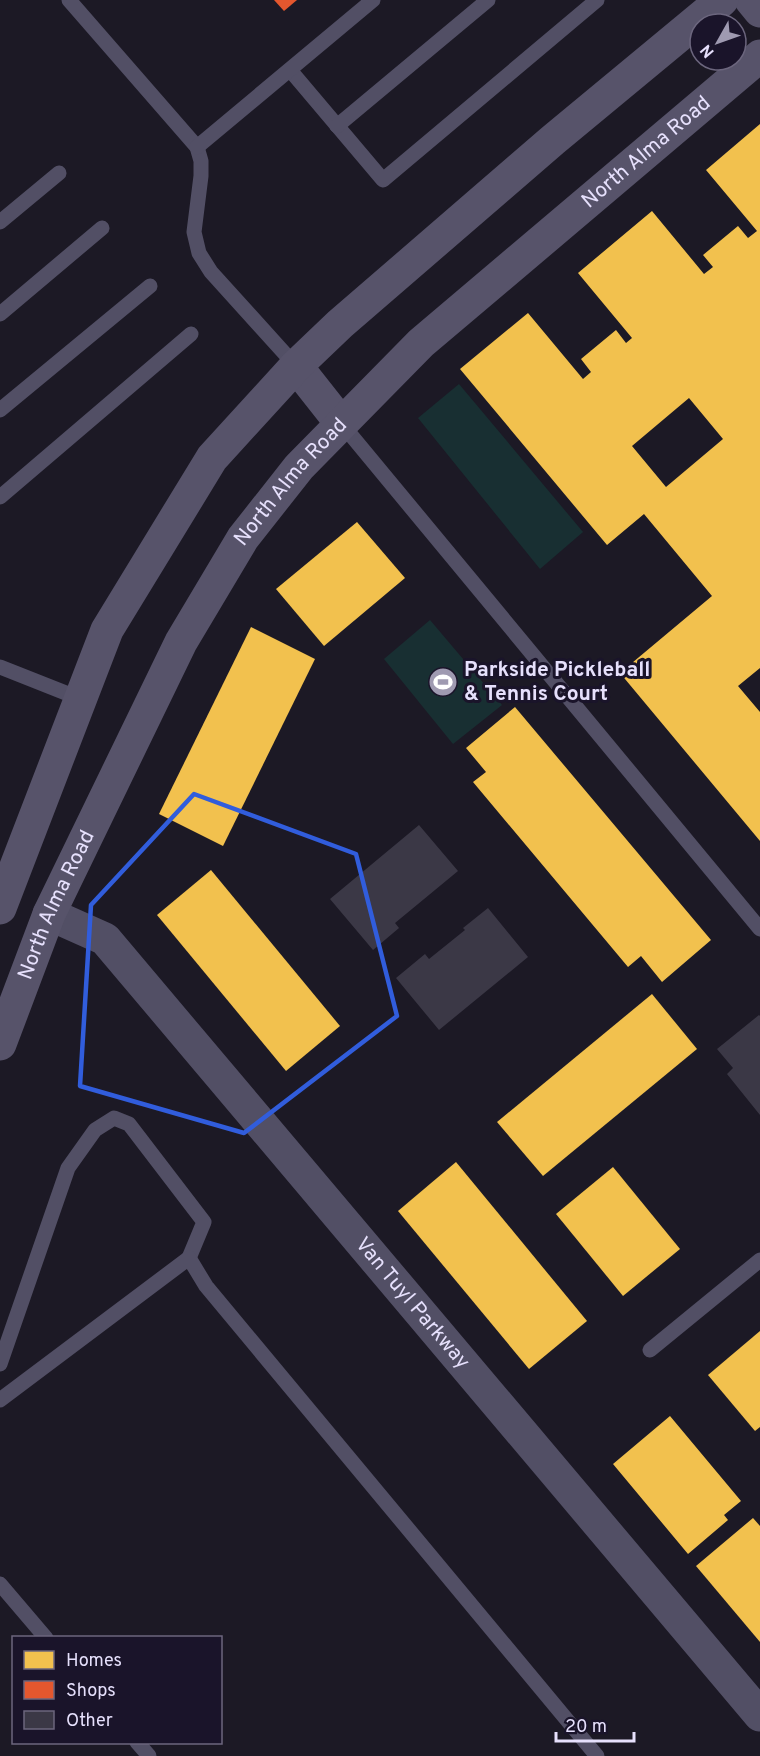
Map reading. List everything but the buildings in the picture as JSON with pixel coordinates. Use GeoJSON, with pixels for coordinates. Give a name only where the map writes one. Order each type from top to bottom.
{"type":"FeatureCollection","features":[{"type":"Feature","properties":{"kind":"main road"},"geometry":{"type":"LineString","coordinates":[[0,908],[107,630],[212,458],[296,366],[340,324],[553,140],[722,0]]}},
{"type":"Feature","properties":{"kind":"main road"},"geometry":{"type":"LineString","coordinates":[[751,0],[760,11]]}},
{"type":"Feature","properties":{"kind":"main road","name":"North Alma Road"},"geometry":{"type":"LineString","coordinates":[[0,1044],[49,914],[181,642],[243,538],[299,466],[421,343],[760,56]]}},
{"type":"Feature","properties":{"kind":"main road"},"geometry":{"type":"LineString","coordinates":[[296,366],[340,423]]}},
{"type":"Feature","properties":{"kind":"street","name":"Van Tuyl Parkway"},"geometry":{"type":"LineString","coordinates":[[49,914],[105,939],[760,1715]]}},
{"type":"Feature","properties":{"kind":"lane"},"geometry":{"type":"LineString","coordinates":[[69,0],[197,147],[201,161],[201,176],[194,232],[199,253],[211,272],[296,366]]}},
{"type":"Feature","properties":{"kind":"lane"},"geometry":{"type":"LineString","coordinates":[[197,147],[373,0]]}},
{"type":"Feature","properties":{"kind":"lane"},"geometry":{"type":"LineString","coordinates":[[337,126],[488,0]]}},
{"type":"Feature","properties":{"kind":"lane"},"geometry":{"type":"LineString","coordinates":[[290,70],[383,180],[597,0]]}},
{"type":"Feature","properties":{"kind":"lane"},"geometry":{"type":"LineString","coordinates":[[0,222],[59,173]]}},
{"type":"Feature","properties":{"kind":"lane"},"geometry":{"type":"LineString","coordinates":[[0,314],[102,228]]}},
{"type":"Feature","properties":{"kind":"lane"},"geometry":{"type":"LineString","coordinates":[[0,410],[150,286]]}},
{"type":"Feature","properties":{"kind":"lane"},"geometry":{"type":"LineString","coordinates":[[0,497],[191,334]]}},
{"type":"Feature","properties":{"kind":"lane"},"geometry":{"type":"LineString","coordinates":[[340,423],[760,929]]}},
{"type":"Feature","properties":{"kind":"lane"},"geometry":{"type":"LineString","coordinates":[[0,667],[81,699]]}},
{"type":"Feature","properties":{"kind":"lane"},"geometry":{"type":"LineString","coordinates":[[0,1364],[68,1168],[95,1130],[114,1118],[129,1124],[204,1222],[189,1258],[0,1400]]}},
{"type":"Feature","properties":{"kind":"lane"},"geometry":{"type":"LineString","coordinates":[[189,1258],[206,1286],[597,1756]]}},
{"type":"Feature","properties":{"kind":"lane"},"geometry":{"type":"LineString","coordinates":[[650,1350],[760,1260]]}},
{"type":"Feature","properties":{"kind":"lane"},"geometry":{"type":"LineString","coordinates":[[0,1584],[44,1636]]}},
{"type":"Feature","properties":{"kind":"lane"},"geometry":{"type":"LineString","coordinates":[[138,1744],[149,1756]]}},
{"type":"Feature","properties":{"kind":"highlighted area"},"geometry":{"type":"Polygon","coordinates":[[[194,794],[356,854],[397,1016],[244,1133],[80,1086],[91,905],[194,794]]]}},
{"type":"Feature","properties":{"kind":"green space"},"geometry":{"type":"Polygon","coordinates":[[[459,384],[583,532],[540,569],[418,418],[459,384]]]}},
{"type":"Feature","properties":{"kind":"green space","name":"Parkside Pickleball & Tennis Court"},"geometry":{"type":"Polygon","coordinates":[[[430,620],[502,705],[453,744],[384,659],[430,620]]]}},
{"type":"Feature","properties":{"kind":"place","name":"Parkside Pickleball & Tennis Court"},"geometry":{"type":"Point","coordinates":[443,682]}}]}
